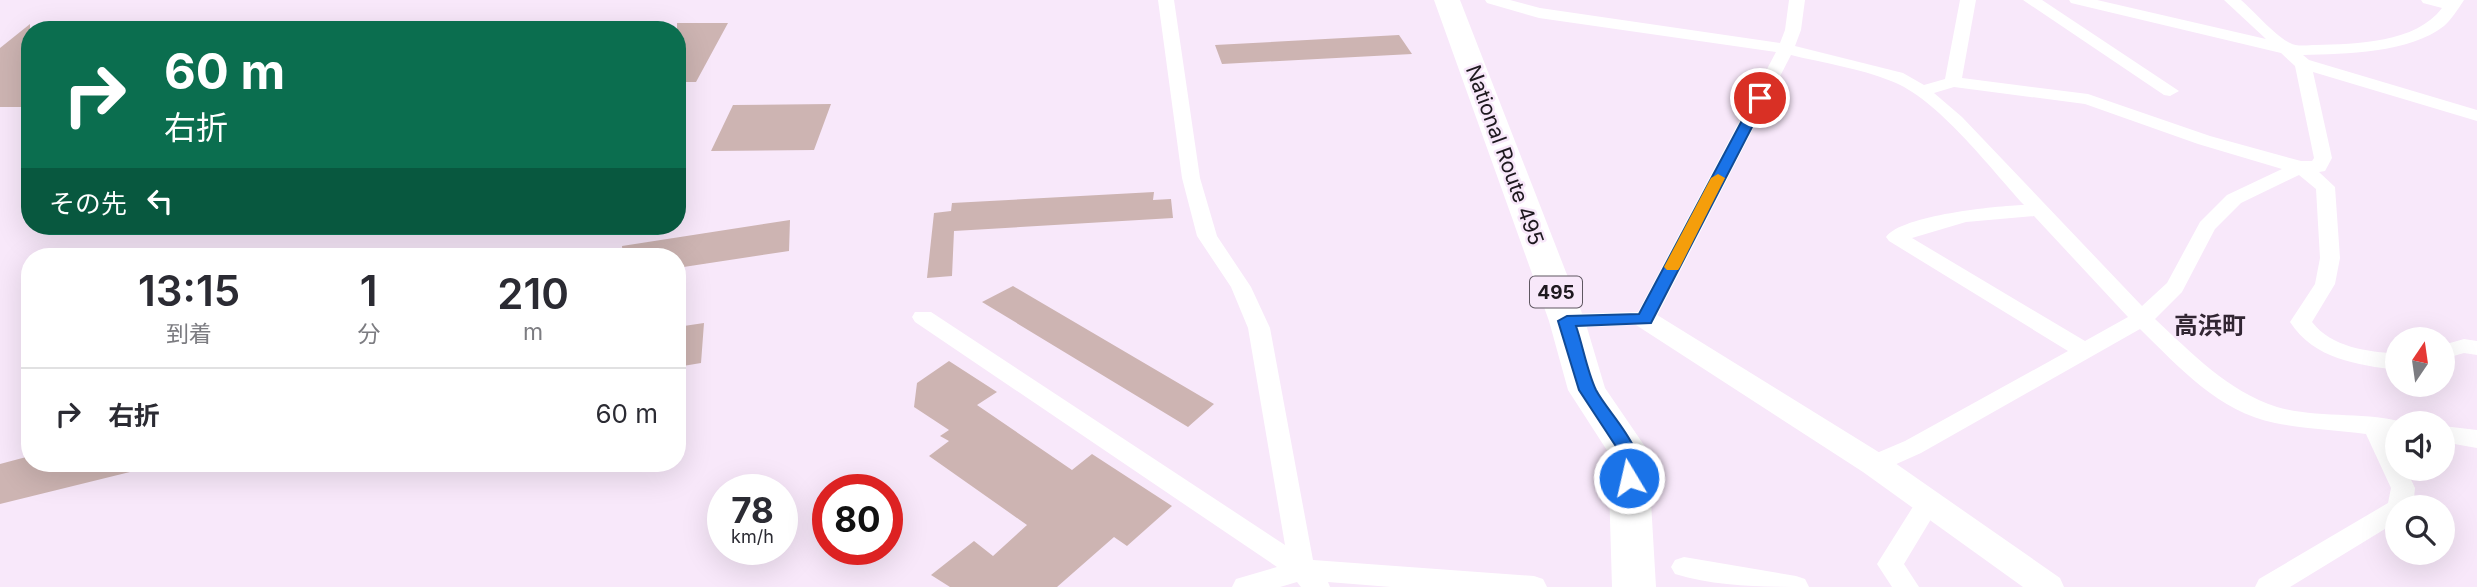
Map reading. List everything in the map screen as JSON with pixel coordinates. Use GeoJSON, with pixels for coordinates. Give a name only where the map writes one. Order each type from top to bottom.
{"type":"FeatureCollection","features":[{"type":"Feature","properties":{"kind":"highway","name":"National Route 495"},"geometry":{"type":"LineString","coordinates":[[1447,0],[1567,321],[1587,390],[1628,451],[1634,587]]}},
{"type":"Feature","properties":{"kind":"street"},"geometry":{"type":"LineString","coordinates":[[1166,0],[1191,178],[1207,236],[1241,287],[1259,328],[1309,578]]}},
{"type":"Feature","properties":{"kind":"street"},"geometry":{"type":"LineString","coordinates":[[1493,0],[1539,13],[1786,49],[1897,77],[1922,91],[1956,121],[2142,318],[2208,381],[2233,397],[2275,415],[2385,427]]}},
{"type":"Feature","properties":{"kind":"street"},"geometry":{"type":"LineString","coordinates":[[1645,319],[1786,49],[1793,30],[1797,0]]}},
{"type":"Feature","properties":{"kind":"street"},"geometry":{"type":"LineString","coordinates":[[1953,82],[1968,0]]}},
{"type":"Feature","properties":{"kind":"street"},"geometry":{"type":"LineString","coordinates":[[2031,0],[2170,91]]}},
{"type":"Feature","properties":{"kind":"street"},"geometry":{"type":"LineString","coordinates":[[2077,0],[2286,50],[2318,51],[2390,41],[2439,22],[2454,3]]}},
{"type":"Feature","properties":{"kind":"street"},"geometry":{"type":"LineString","coordinates":[[2232,0],[2303,64],[2477,116]]}},
{"type":"Feature","properties":{"kind":"street"},"geometry":{"type":"LineString","coordinates":[[2429,0],[2454,3]]}},
{"type":"Feature","properties":{"kind":"street"},"geometry":{"type":"LineString","coordinates":[[1922,91],[1953,82],[2088,99],[2204,140],[2301,167],[2318,167],[2323,158],[2303,64]]}},
{"type":"Feature","properties":{"kind":"street"},"geometry":{"type":"LineString","coordinates":[[1874,464],[1913,447],[2086,352],[2142,318],[2175,287],[2207,226],[2234,199],[2301,167]]}},
{"type":"Feature","properties":{"kind":"street"},"geometry":{"type":"LineString","coordinates":[[2301,167],[2325,187],[2330,258],[2325,284],[2301,322],[2306,331],[2327,345],[2358,357],[2385,360]]}},
{"type":"Feature","properties":{"kind":"street"},"geometry":{"type":"LineString","coordinates":[[2040,210],[1988,212],[1921,225],[1896,237],[2086,352]]}},
{"type":"Feature","properties":{"kind":"street"},"geometry":{"type":"LineString","coordinates":[[923,317],[1309,578]]}},
{"type":"Feature","properties":{"kind":"street"},"geometry":{"type":"LineString","coordinates":[[1567,321],[1645,319],[1930,501],[2048,587]]}},
{"type":"Feature","properties":{"kind":"street"},"geometry":{"type":"LineString","coordinates":[[2455,349],[2464,346],[2477,348]]}},
{"type":"Feature","properties":{"kind":"street"},"geometry":{"type":"LineString","coordinates":[[2455,436],[2477,439]]}},
{"type":"Feature","properties":{"kind":"street"},"geometry":{"type":"LineString","coordinates":[[1906,587],[1889,564],[1930,501]]}},
{"type":"Feature","properties":{"kind":"street"},"geometry":{"type":"LineString","coordinates":[[2267,587],[2385,516]]}},
{"type":"Feature","properties":{"kind":"street"},"geometry":{"type":"LineString","coordinates":[[1684,567],[1796,587]]}},
{"type":"Feature","properties":{"kind":"street"},"geometry":{"type":"LineString","coordinates":[[1245,587],[1309,578],[1534,587]]}},
{"type":"Feature","properties":{"kind":"building"},"geometry":{"type":"Polygon","coordinates":[[[686,23],[728,23],[696,82],[686,82],[686,23]]]}},
{"type":"Feature","properties":{"kind":"building"},"geometry":{"type":"Polygon","coordinates":[[[21,31],[21,107],[0,107],[0,48],[21,31]]]}},
{"type":"Feature","properties":{"kind":"building"},"geometry":{"type":"Polygon","coordinates":[[[1399,35],[1412,54],[1222,64],[1215,45],[1399,35]]]}},
{"type":"Feature","properties":{"kind":"building"},"geometry":{"type":"Polygon","coordinates":[[[831,104],[814,150],[711,151],[733,105],[831,104]]]}},
{"type":"Feature","properties":{"kind":"building"},"geometry":{"type":"Polygon","coordinates":[[[1154,192],[1153,200],[1171,199],[1173,218],[954,231],[952,276],[927,278],[934,213],[951,211],[952,203],[1154,192]]]}},
{"type":"Feature","properties":{"kind":"building"},"geometry":{"type":"Polygon","coordinates":[[[790,220],[789,251],[686,267],[686,248],[622,246],[790,220]]]}},
{"type":"Feature","properties":{"kind":"building"},"geometry":{"type":"Polygon","coordinates":[[[1013,286],[1214,404],[1188,427],[982,302],[1013,286]]]}},
{"type":"Feature","properties":{"kind":"building"},"geometry":{"type":"Polygon","coordinates":[[[704,323],[701,363],[686,366],[686,326],[704,323]]]}},
{"type":"Feature","properties":{"kind":"building"},"geometry":{"type":"Polygon","coordinates":[[[949,361],[997,392],[977,405],[1072,470],[1092,454],[1172,506],[1127,546],[1114,537],[1057,587],[950,587],[931,575],[974,541],[993,556],[1027,525],[929,456],[949,441],[940,436],[949,430],[914,407],[917,383],[949,361]]]}},
{"type":"Feature","properties":{"kind":"building"},"geometry":{"type":"Polygon","coordinates":[[[21,458],[21,472],[130,472],[0,504],[0,464],[21,458]]]}},
{"type":"Feature","properties":{"kind":"slow traffic"},"geometry":{"type":"LineString","coordinates":[[1672,267],[1718,178]]}},
{"type":"Feature","properties":{"kind":"district","name":"高浜町"},"geometry":{"type":"Point","coordinates":[2210,325]}},
{"type":"Feature","properties":{"kind":"route"},"geometry":{"type":"LineString","coordinates":[[1629,478],[1628,451],[1587,390],[1567,321],[1645,319],[1760,98]]}}]}
